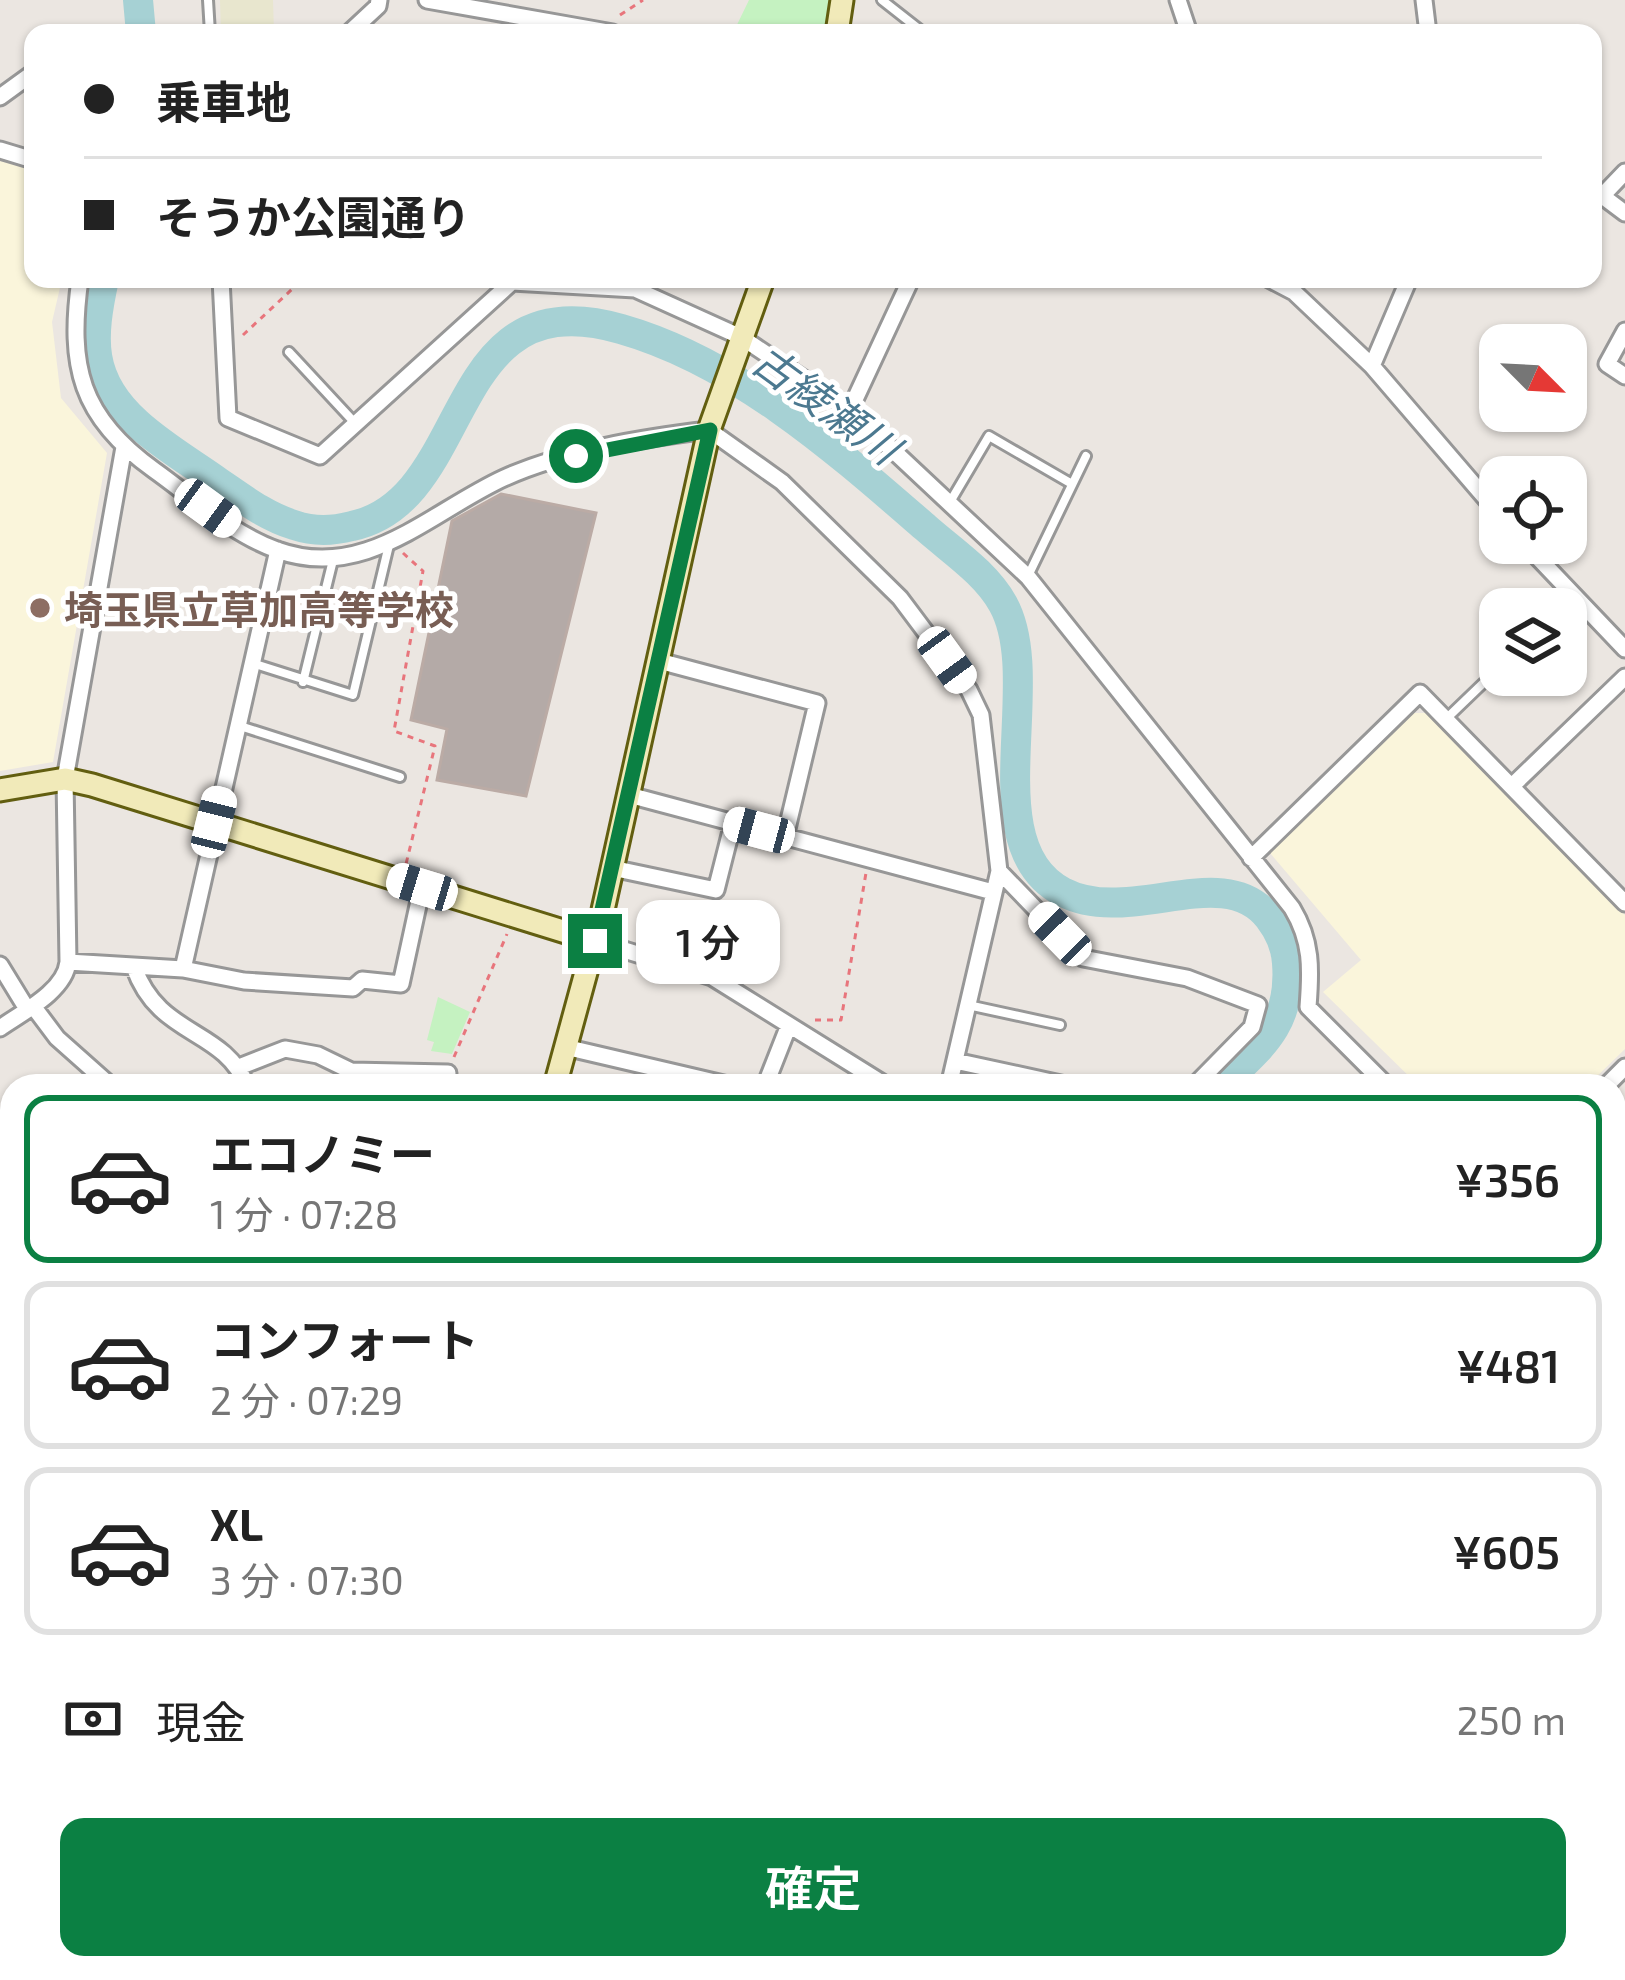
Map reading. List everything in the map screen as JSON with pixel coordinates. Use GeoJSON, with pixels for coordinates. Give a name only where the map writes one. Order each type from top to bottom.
{"type":"FeatureCollection","features":[{"type":"Feature","properties":{"kind":"street"},"geometry":{"type":"LineString","coordinates":[[357,24],[379,0]]}},
{"type":"Feature","properties":{"kind":"street"},"geometry":{"type":"LineString","coordinates":[[427,0],[562,24]]}},
{"type":"Feature","properties":{"kind":"street"},"geometry":{"type":"LineString","coordinates":[[79,288],[73,340],[80,380],[94,410],[124,447],[241,532],[278,550],[333,558],[392,543],[505,478],[712,421]]}},
{"type":"Feature","properties":{"kind":"street"},"geometry":{"type":"LineString","coordinates":[[221,288],[228,418],[320,456],[505,288]]}},
{"type":"Feature","properties":{"kind":"street"},"geometry":{"type":"LineString","coordinates":[[617,288],[635,289],[739,343],[850,410],[1028,577],[1292,908],[1307,937],[1312,966],[1309,1007],[1375,1074]]}},
{"type":"Feature","properties":{"kind":"street"},"geometry":{"type":"LineString","coordinates":[[557,1074],[595,941],[712,421],[760,288]]}},
{"type":"Feature","properties":{"kind":"street"},"geometry":{"type":"LineString","coordinates":[[850,410],[907,288]]}},
{"type":"Feature","properties":{"kind":"street"},"geometry":{"type":"LineString","coordinates":[[1286,288],[1372,366],[1479,491]]}},
{"type":"Feature","properties":{"kind":"street"},"geometry":{"type":"LineString","coordinates":[[1372,366],[1405,288]]}},
{"type":"Feature","properties":{"kind":"street"},"geometry":{"type":"LineString","coordinates":[[1625,331],[1607,364],[1625,376]]}},
{"type":"Feature","properties":{"kind":"street"},"geometry":{"type":"LineString","coordinates":[[712,421],[900,598],[969,690],[981,715],[999,871],[952,1074]]}},
{"type":"Feature","properties":{"kind":"street"},"geometry":{"type":"LineString","coordinates":[[0,1028],[67,974],[64,779],[124,447]]}},
{"type":"Feature","properties":{"kind":"street"},"geometry":{"type":"LineString","coordinates":[[183,969],[278,550]]}},
{"type":"Feature","properties":{"kind":"street"},"geometry":{"type":"LineString","coordinates":[[1544,564],[1567,588]]}},
{"type":"Feature","properties":{"kind":"street"},"geometry":{"type":"LineString","coordinates":[[1587,609],[1625,649]]}},
{"type":"Feature","properties":{"kind":"street"},"geometry":{"type":"LineString","coordinates":[[659,661],[817,703],[785,838]]}},
{"type":"Feature","properties":{"kind":"street"},"geometry":{"type":"LineString","coordinates":[[1512,785],[1625,677]]}},
{"type":"Feature","properties":{"kind":"street"},"geometry":{"type":"LineString","coordinates":[[1251,858],[1420,693],[1625,903]]}},
{"type":"Feature","properties":{"kind":"street"},"geometry":{"type":"LineString","coordinates":[[0,790],[64,779],[712,977],[868,1074]]}},
{"type":"Feature","properties":{"kind":"street"},"geometry":{"type":"LineString","coordinates":[[629,795],[993,892]]}},
{"type":"Feature","properties":{"kind":"street"},"geometry":{"type":"LineString","coordinates":[[612,868],[716,890],[733,823]]}},
{"type":"Feature","properties":{"kind":"street"},"geometry":{"type":"LineString","coordinates":[[999,871],[1083,958],[1187,978],[1258,1005],[1252,1027],[1206,1074]]}},
{"type":"Feature","properties":{"kind":"street"},"geometry":{"type":"LineString","coordinates":[[68,962],[183,969],[244,981],[353,988],[362,980],[400,984],[422,887]]}},
{"type":"Feature","properties":{"kind":"street"},"geometry":{"type":"LineString","coordinates":[[0,965],[56,1038],[97,1074]]}},
{"type":"Feature","properties":{"kind":"street"},"geometry":{"type":"LineString","coordinates":[[134,967],[143,992],[155,1006],[220,1048],[242,1074]]}},
{"type":"Feature","properties":{"kind":"street"},"geometry":{"type":"LineString","coordinates":[[770,1074],[792,1027]]}},
{"type":"Feature","properties":{"kind":"street"},"geometry":{"type":"LineString","coordinates":[[565,1047],[681,1074]]}},
{"type":"Feature","properties":{"kind":"street"},"geometry":{"type":"LineString","coordinates":[[239,1067],[285,1049],[318,1055],[351,1071],[440,1071]]}},
{"type":"Feature","properties":{"kind":"street"},"geometry":{"type":"LineString","coordinates":[[955,1061],[1015,1074]]}},
{"type":"Feature","properties":{"kind":"lane"},"geometry":{"type":"LineString","coordinates":[[882,0],[913,24]]}},
{"type":"Feature","properties":{"kind":"lane"},"geometry":{"type":"LineString","coordinates":[[289,352],[354,422]]}},
{"type":"Feature","properties":{"kind":"lane"},"geometry":{"type":"LineString","coordinates":[[949,503],[989,436],[1072,484]]}},
{"type":"Feature","properties":{"kind":"lane"},"geometry":{"type":"LineString","coordinates":[[1028,577],[1086,456]]}},
{"type":"Feature","properties":{"kind":"lane"},"geometry":{"type":"LineString","coordinates":[[251,663],[353,695],[392,543]]}},
{"type":"Feature","properties":{"kind":"lane"},"geometry":{"type":"LineString","coordinates":[[303,682],[333,558]]}},
{"type":"Feature","properties":{"kind":"lane"},"geometry":{"type":"LineString","coordinates":[[1447,718],[1479,687]]}},
{"type":"Feature","properties":{"kind":"lane"},"geometry":{"type":"LineString","coordinates":[[238,725],[400,777]]}},
{"type":"Feature","properties":{"kind":"lane"},"geometry":{"type":"LineString","coordinates":[[968,1005],[1060,1025]]}},
{"type":"Feature","properties":{"kind":"path"},"geometry":{"type":"LineString","coordinates":[[224,352],[293,288]]}},
{"type":"Feature","properties":{"kind":"path"},"geometry":{"type":"LineString","coordinates":[[392,543],[423,571],[394,731],[435,746],[404,871]]}},
{"type":"Feature","properties":{"kind":"path"},"geometry":{"type":"LineString","coordinates":[[792,1027],[801,1017],[841,1020],[868,859]]}},
{"type":"Feature","properties":{"kind":"path"},"geometry":{"type":"LineString","coordinates":[[440,1071],[514,915]]}},
{"type":"Feature","properties":{"kind":"shaded area"},"geometry":{"type":"Polygon","coordinates":[[[220,0],[273,0],[274,24],[221,24],[220,0]]]}},
{"type":"Feature","properties":{"kind":"shaded area","name":"埼玉県立草加高等学校"},"geometry":{"type":"Polygon","coordinates":[[[0,161],[24,167],[24,288],[60,288],[52,322],[61,398],[107,453],[53,762],[0,771],[0,161]]]}},
{"type":"Feature","properties":{"kind":"shaded area"},"geometry":{"type":"Polygon","coordinates":[[[1413,713],[1426,713],[1625,915],[1625,1049],[1599,1074],[1407,1074],[1323,992],[1361,960],[1270,853],[1413,713]]]}},
{"type":"Feature","properties":{"kind":"green space"},"geometry":{"type":"Polygon","coordinates":[[[749,0],[832,0],[828,24],[737,24],[749,0]]]}},
{"type":"Feature","properties":{"kind":"green space"},"geometry":{"type":"Polygon","coordinates":[[[438,997],[470,1012],[452,1054],[431,1051],[434,1042],[427,1040],[438,997]]]}},
{"type":"Feature","properties":{"kind":"building"},"geometry":{"type":"Polygon","coordinates":[[[501,494],[596,513],[526,796],[437,780],[447,729],[411,720],[452,521],[501,494]]]}},
{"type":"Feature","properties":{"kind":"waterway","name":"古綾瀬川"},"geometry":{"type":"LineString","coordinates":[[138,0],[140,24]]}},
{"type":"Feature","properties":{"kind":"waterway","name":"古綾瀬川"},"geometry":{"type":"LineString","coordinates":[[102,288],[97,357],[121,407],[156,439],[245,500],[273,517],[309,529],[352,526],[392,508],[421,477],[490,362],[521,334],[563,321],[621,329],[664,344],[705,363],[783,412],[968,563],[1003,604],[1014,637],[1018,675],[1016,801],[1022,838],[1036,870],[1063,892],[1089,901],[1227,894],[1250,901],[1273,923],[1286,957],[1284,1003],[1271,1033],[1232,1074]]}},
{"type":"Feature","properties":{"kind":"place","name":"埼玉県立草加高等学校"},"geometry":{"type":"Point","coordinates":[40,608]}},
{"type":"Feature","properties":{"kind":"route"},"geometry":{"type":"LineString","coordinates":[[576,456],[710,430],[595,941]]}}]}
